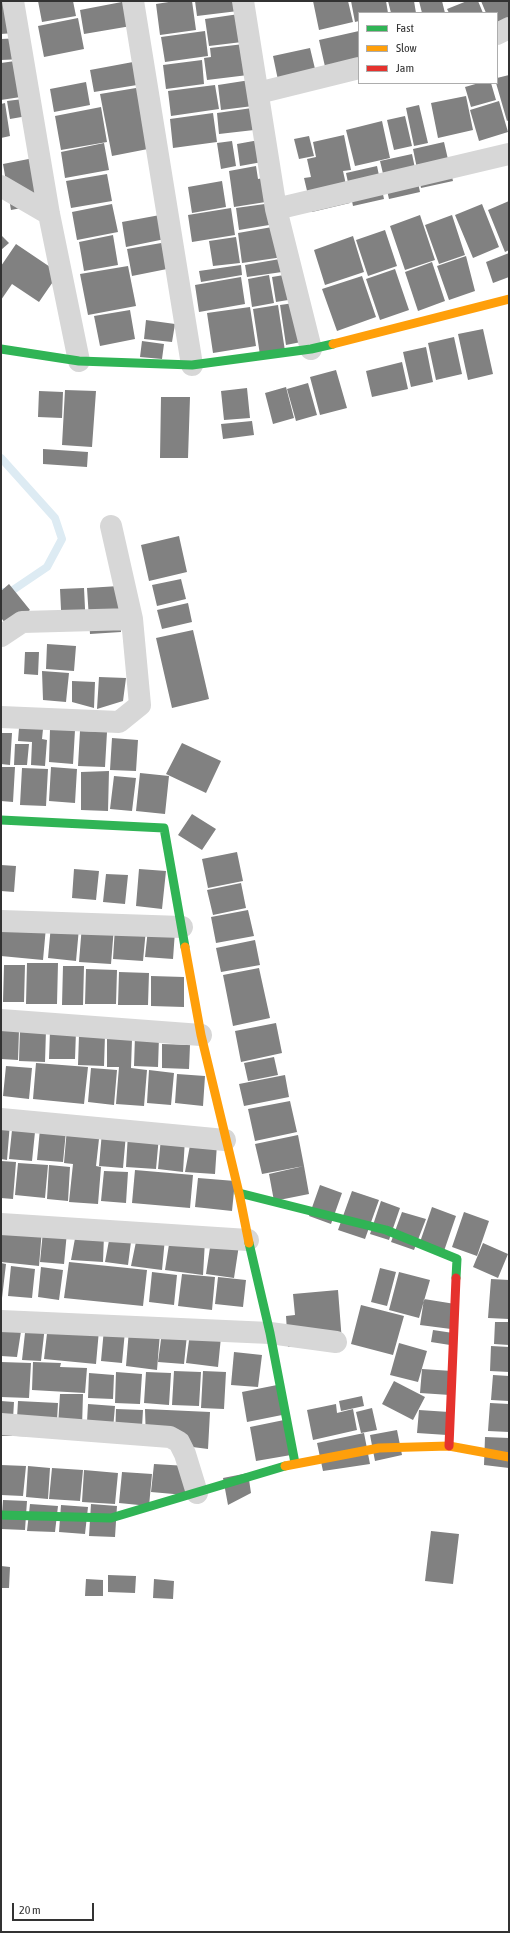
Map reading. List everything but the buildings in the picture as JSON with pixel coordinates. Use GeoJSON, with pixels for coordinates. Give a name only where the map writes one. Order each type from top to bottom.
{"type":"FeatureCollection","features":[{"type":"Feature","properties":{"kind":"street"},"geometry":{"type":"LineString","coordinates":[[13,1],[49,214],[79,361]]}},
{"type":"Feature","properties":{"kind":"street"},"geometry":{"type":"LineString","coordinates":[[133,1],[192,365]]}},
{"type":"Feature","properties":{"kind":"street"},"geometry":{"type":"LineString","coordinates":[[243,1],[276,209],[311,349]]}},
{"type":"Feature","properties":{"kind":"street"},"geometry":{"type":"LineString","coordinates":[[498,34],[509,28]]}},
{"type":"Feature","properties":{"kind":"street"},"geometry":{"type":"LineString","coordinates":[[258,93],[358,68]]}},
{"type":"Feature","properties":{"kind":"street"},"geometry":{"type":"LineString","coordinates":[[276,209],[509,154]]}},
{"type":"Feature","properties":{"kind":"street"},"geometry":{"type":"LineString","coordinates":[[1,186],[49,214]]}},
{"type":"Feature","properties":{"kind":"street"},"geometry":{"type":"LineString","coordinates":[[1,349],[79,361],[192,365],[311,349],[509,299]]}},
{"type":"Feature","properties":{"kind":"street"},"geometry":{"type":"LineString","coordinates":[[1,717],[119,722],[140,705],[132,619],[111,526]]}},
{"type":"Feature","properties":{"kind":"street"},"geometry":{"type":"LineString","coordinates":[[1,636],[22,622],[132,619]]}},
{"type":"Feature","properties":{"kind":"street"},"geometry":{"type":"LineString","coordinates":[[1,820],[164,828],[200,1034],[239,1194],[248,1240],[270,1333],[296,1463]]}},
{"type":"Feature","properties":{"kind":"street"},"geometry":{"type":"LineString","coordinates":[[1,921],[182,927]]}},
{"type":"Feature","properties":{"kind":"street"},"geometry":{"type":"LineString","coordinates":[[1,1020],[200,1034]]}},
{"type":"Feature","properties":{"kind":"street"},"geometry":{"type":"LineString","coordinates":[[1,1119],[225,1140]]}},
{"type":"Feature","properties":{"kind":"street"},"geometry":{"type":"LineString","coordinates":[[239,1194],[386,1230],[457,1258],[449,1446]]}},
{"type":"Feature","properties":{"kind":"street"},"geometry":{"type":"LineString","coordinates":[[1,1224],[248,1240]]}},
{"type":"Feature","properties":{"kind":"street"},"geometry":{"type":"LineString","coordinates":[[1,1320],[270,1333],[336,1342]]}},
{"type":"Feature","properties":{"kind":"street"},"geometry":{"type":"LineString","coordinates":[[1,1424],[170,1437],[179,1442],[185,1454],[197,1493]]}},
{"type":"Feature","properties":{"kind":"street"},"geometry":{"type":"LineString","coordinates":[[1,1515],[110,1518],[296,1463],[379,1448],[449,1446],[509,1457]]}},
{"type":"Feature","properties":{"kind":"waterway"},"geometry":{"type":"LineString","coordinates":[[1,458],[55,518],[62,539],[47,567],[10,592],[1,592]]}},
{"type":"Feature","properties":{"kind":"traffic: fast"},"geometry":{"type":"LineString","coordinates":[[1,349],[79,361],[192,365],[311,349],[333,344]]}},
{"type":"Feature","properties":{"kind":"traffic: fast"},"geometry":{"type":"LineString","coordinates":[[1,820],[164,828],[185,947]]}},
{"type":"Feature","properties":{"kind":"traffic: fast"},"geometry":{"type":"LineString","coordinates":[[239,1193],[386,1230],[457,1259],[456,1278]]}},
{"type":"Feature","properties":{"kind":"traffic: fast"},"geometry":{"type":"LineString","coordinates":[[249,1243],[270,1333],[295,1463]]}},
{"type":"Feature","properties":{"kind":"traffic: fast"},"geometry":{"type":"LineString","coordinates":[[1,1515],[111,1518],[285,1466]]}},
{"type":"Feature","properties":{"kind":"traffic: slow"},"geometry":{"type":"LineString","coordinates":[[333,344],[509,299]]}},
{"type":"Feature","properties":{"kind":"traffic: slow"},"geometry":{"type":"LineString","coordinates":[[185,947],[201,1035],[239,1193],[249,1243]]}},
{"type":"Feature","properties":{"kind":"traffic: slow"},"geometry":{"type":"LineString","coordinates":[[285,1466],[379,1448],[449,1446],[509,1457]]}},
{"type":"Feature","properties":{"kind":"traffic: jam"},"geometry":{"type":"LineString","coordinates":[[449,1446],[456,1278]]}}]}
